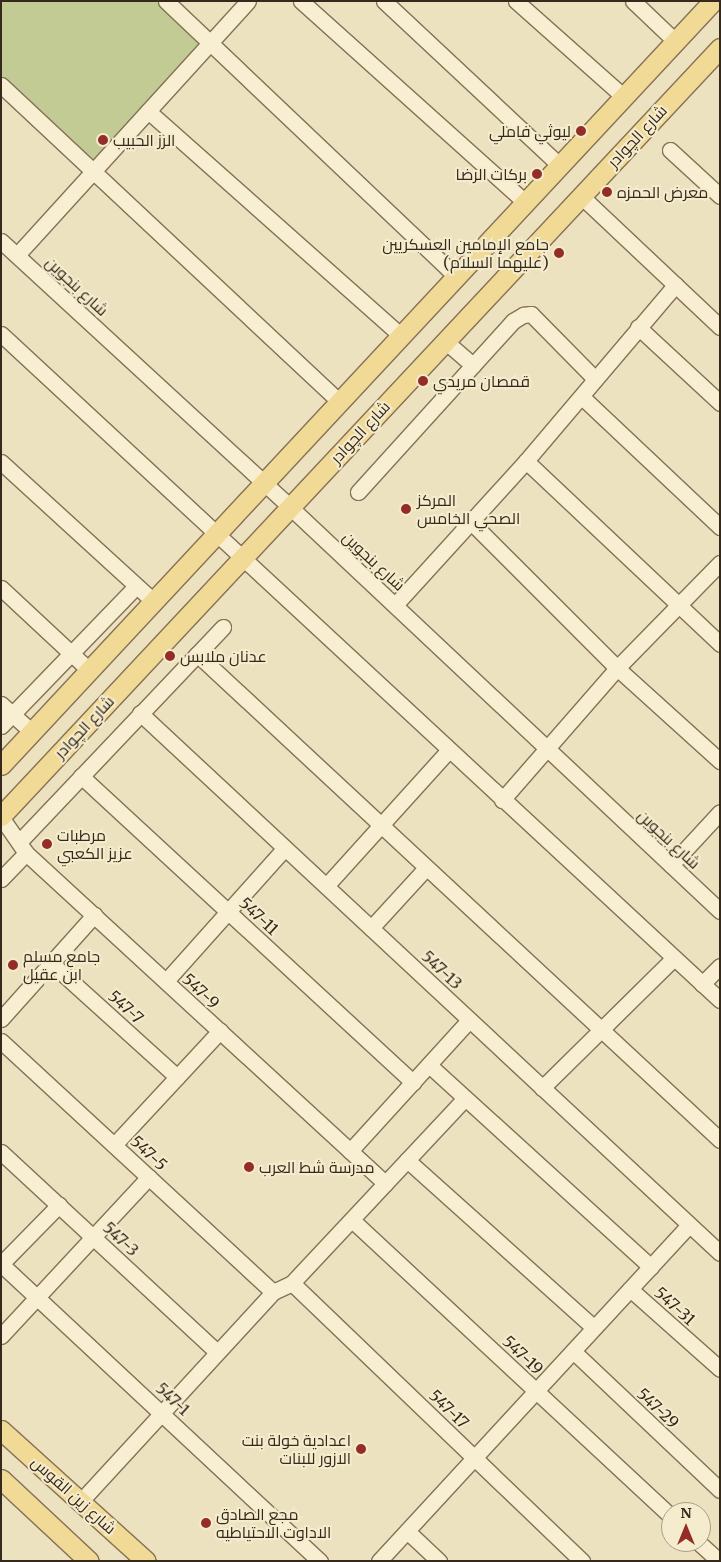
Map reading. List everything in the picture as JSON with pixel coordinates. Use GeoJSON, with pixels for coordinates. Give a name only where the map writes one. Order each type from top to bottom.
{"type":"FeatureCollection","features":[{"type":"Feature","properties":{"kind":"main road"},"geometry":{"type":"LineString","coordinates":[[1,765],[558,164],[713,1]]}},
{"type":"Feature","properties":{"kind":"main road","name":"شارع الچوادر"},"geometry":{"type":"LineString","coordinates":[[1,816],[720,48]]}},
{"type":"Feature","properties":{"kind":"main road","name":"شارع زين القوس"},"geometry":{"type":"LineString","coordinates":[[1,1430],[146,1561]]}},
{"type":"Feature","properties":{"kind":"main road"},"geometry":{"type":"LineString","coordinates":[[1,1479],[89,1561]]}},
{"type":"Feature","properties":{"kind":"street"},"geometry":{"type":"LineString","coordinates":[[166,1],[455,275]]}},
{"type":"Feature","properties":{"kind":"street"},"geometry":{"type":"LineString","coordinates":[[17,255],[248,1]]}},
{"type":"Feature","properties":{"kind":"street"},"geometry":{"type":"LineString","coordinates":[[302,1],[524,201]]}},
{"type":"Feature","properties":{"kind":"street"},"geometry":{"type":"LineString","coordinates":[[384,1],[558,164]]}},
{"type":"Feature","properties":{"kind":"street"},"geometry":{"type":"LineString","coordinates":[[516,1],[622,96]]}},
{"type":"Feature","properties":{"kind":"street"},"geometry":{"type":"LineString","coordinates":[[633,1],[675,41]]}},
{"type":"Feature","properties":{"kind":"street"},"geometry":{"type":"LineString","coordinates":[[1,86],[339,401]]}},
{"type":"Feature","properties":{"kind":"street"},"geometry":{"type":"LineString","coordinates":[[148,111],[400,335]]}},
{"type":"Feature","properties":{"kind":"street"},"geometry":{"type":"LineString","coordinates":[[670,150],[720,196]]}},
{"type":"Feature","properties":{"kind":"street"},"geometry":{"type":"LineString","coordinates":[[581,196],[720,327]]}},
{"type":"Feature","properties":{"kind":"street","name":"شارع بنجوين"},"geometry":{"type":"LineString","coordinates":[[1,241],[290,507],[720,911]]}},
{"type":"Feature","properties":{"kind":"street"},"geometry":{"type":"LineString","coordinates":[[395,605],[582,398],[595,379],[675,285]]}},
{"type":"Feature","properties":{"kind":"street"},"geometry":{"type":"LineString","coordinates":[[358,492],[514,321],[531,314],[595,379]]}},
{"type":"Feature","properties":{"kind":"street"},"geometry":{"type":"LineString","coordinates":[[638,327],[720,404]]}},
{"type":"Feature","properties":{"kind":"street"},"geometry":{"type":"LineString","coordinates":[[2,337],[720,1000]]}},
{"type":"Feature","properties":{"kind":"street"},"geometry":{"type":"LineString","coordinates":[[445,341],[473,364]]}},
{"type":"Feature","properties":{"kind":"street"},"geometry":{"type":"LineString","coordinates":[[582,398],[718,522]]}},
{"type":"Feature","properties":{"kind":"street"},"geometry":{"type":"LineString","coordinates":[[526,461],[679,603],[720,644]]}},
{"type":"Feature","properties":{"kind":"street"},"geometry":{"type":"LineString","coordinates":[[1,462],[153,601]]}},
{"type":"Feature","properties":{"kind":"street"},"geometry":{"type":"LineString","coordinates":[[471,522],[617,668],[720,760]]}},
{"type":"Feature","properties":{"kind":"street"},"geometry":{"type":"LineString","coordinates":[[502,800],[617,668],[720,563]]}},
{"type":"Feature","properties":{"kind":"street"},"geometry":{"type":"LineString","coordinates":[[1,726],[136,586]]}},
{"type":"Feature","properties":{"kind":"street"},"geometry":{"type":"LineString","coordinates":[[1,588],[89,670]]}},
{"type":"Feature","properties":{"kind":"street"},"geometry":{"type":"LineString","coordinates":[[1,879],[23,847],[81,776],[223,627]]}},
{"type":"Feature","properties":{"kind":"street"},"geometry":{"type":"LineString","coordinates":[[196,654],[720,1140]]}},
{"type":"Feature","properties":{"kind":"street"},"geometry":{"type":"LineString","coordinates":[[1,704],[32,732]]}},
{"type":"Feature","properties":{"kind":"street","name":"547-13"},"geometry":{"type":"LineString","coordinates":[[140,713],[720,1254]]}},
{"type":"Feature","properties":{"kind":"street"},"geometry":{"type":"LineString","coordinates":[[326,886],[449,750]]}},
{"type":"Feature","properties":{"kind":"street","name":"547-11"},"geometry":{"type":"LineString","coordinates":[[81,776],[413,1082]]}},
{"type":"Feature","properties":{"kind":"street"},"geometry":{"type":"LineString","coordinates":[[671,865],[720,812]]}},
{"type":"Feature","properties":{"kind":"street","name":"547-9"},"geometry":{"type":"LineString","coordinates":[[1,816],[23,847],[94,916],[385,1184]]}},
{"type":"Feature","properties":{"kind":"street"},"geometry":{"type":"LineString","coordinates":[[166,981],[285,848]]}},
{"type":"Feature","properties":{"kind":"street"},"geometry":{"type":"LineString","coordinates":[[371,928],[426,868]]}},
{"type":"Feature","properties":{"kind":"street"},"geometry":{"type":"LineString","coordinates":[[1,1019],[94,916]]}},
{"type":"Feature","properties":{"kind":"street"},"geometry":{"type":"LineString","coordinates":[[542,1088],[674,958]]}},
{"type":"Feature","properties":{"kind":"street","name":"547-7"},"geometry":{"type":"LineString","coordinates":[[52,963],[177,1077]]}},
{"type":"Feature","properties":{"kind":"street"},"geometry":{"type":"LineString","coordinates":[[702,984],[720,966]]}},
{"type":"Feature","properties":{"kind":"street"},"geometry":{"type":"LineString","coordinates":[[350,1151],[469,1020]]}},
{"type":"Feature","properties":{"kind":"street"},"geometry":{"type":"LineString","coordinates":[[114,1145],[220,1031]]}},
{"type":"Feature","properties":{"kind":"street","name":"547-5"},"geometry":{"type":"LineString","coordinates":[[1,1041],[273,1292]]}},
{"type":"Feature","properties":{"kind":"street"},"geometry":{"type":"LineString","coordinates":[[429,1065],[464,1099],[651,1267]]}},
{"type":"Feature","properties":{"kind":"street"},"geometry":{"type":"LineString","coordinates":[[80,1502],[273,1292],[292,1283],[464,1099]]}},
{"type":"Feature","properties":{"kind":"street","name":"547-3"},"geometry":{"type":"LineString","coordinates":[[1,1152],[217,1352]]}},
{"type":"Feature","properties":{"kind":"street"},"geometry":{"type":"LineString","coordinates":[[407,1160],[594,1328]]}},
{"type":"Feature","properties":{"kind":"street"},"geometry":{"type":"LineString","coordinates":[[1,1336],[149,1177]]}},
{"type":"Feature","properties":{"kind":"street"},"geometry":{"type":"LineString","coordinates":[[1,1264],[59,1205]]}},
{"type":"Feature","properties":{"kind":"street","name":"547-19"},"geometry":{"type":"LineString","coordinates":[[352,1220],[661,1507]]}},
{"type":"Feature","properties":{"kind":"street"},"geometry":{"type":"LineString","coordinates":[[379,1561],[689,1225]]}},
{"type":"Feature","properties":{"kind":"street","name":"547-1"},"geometry":{"type":"LineString","coordinates":[[1,1264],[320,1561]]}},
{"type":"Feature","properties":{"kind":"street","name":"547-17"},"geometry":{"type":"LineString","coordinates":[[292,1283],[582,1561]]}},
{"type":"Feature","properties":{"kind":"street","name":"547-31"},"geometry":{"type":"LineString","coordinates":[[630,1289],[720,1369]]}},
{"type":"Feature","properties":{"kind":"street","name":"547-29"},"geometry":{"type":"LineString","coordinates":[[572,1351],[720,1490]]}},
{"type":"Feature","properties":{"kind":"street"},"geometry":{"type":"LineString","coordinates":[[407,1531],[440,1561]]}},
{"type":"Feature","properties":{"kind":"street"},"geometry":{"type":"LineString","coordinates":[[709,1552],[718,1561]]}},
{"type":"Feature","properties":{"kind":"green space"},"geometry":{"type":"Polygon","coordinates":[[[1,1],[164,1],[210,43],[93,171],[1,85],[1,1]]]}},
{"type":"Feature","properties":{"kind":"place","name":"ليوثي فاملي"},"geometry":{"type":"Point","coordinates":[581,131]}},
{"type":"Feature","properties":{"kind":"place","name":"الرز الحبيب"},"geometry":{"type":"Point","coordinates":[103,140]}},
{"type":"Feature","properties":{"kind":"place","name":"بركات الرضا"},"geometry":{"type":"Point","coordinates":[537,174]}},
{"type":"Feature","properties":{"kind":"place","name":"معرض الحمزه"},"geometry":{"type":"Point","coordinates":[607,192]}},
{"type":"Feature","properties":{"kind":"place","name":"جامع الإمامين العسكريين (عليهما السلام)"},"geometry":{"type":"Point","coordinates":[559,253]}},
{"type":"Feature","properties":{"kind":"place","name":"قمصان مريدي"},"geometry":{"type":"Point","coordinates":[423,381]}},
{"type":"Feature","properties":{"kind":"place","name":"المركز الصحي الخامس"},"geometry":{"type":"Point","coordinates":[406,509]}},
{"type":"Feature","properties":{"kind":"place","name":"عدنان ملابس"},"geometry":{"type":"Point","coordinates":[170,656]}},
{"type":"Feature","properties":{"kind":"place","name":"مرطبات عزيز الكعبي"},"geometry":{"type":"Point","coordinates":[47,844]}},
{"type":"Feature","properties":{"kind":"place","name":"جامع مسلم ابن عقيل"},"geometry":{"type":"Point","coordinates":[13,965]}},
{"type":"Feature","properties":{"kind":"place","name":"مدرسة شط العرب"},"geometry":{"type":"Point","coordinates":[249,1167]}},
{"type":"Feature","properties":{"kind":"place","name":"اعدادية خولة بنت الازور للبنات"},"geometry":{"type":"Point","coordinates":[361,1449]}},
{"type":"Feature","properties":{"kind":"place","name":"مجع الصادق الاداوت الاحتياطيه"},"geometry":{"type":"Point","coordinates":[206,1523]}}]}
